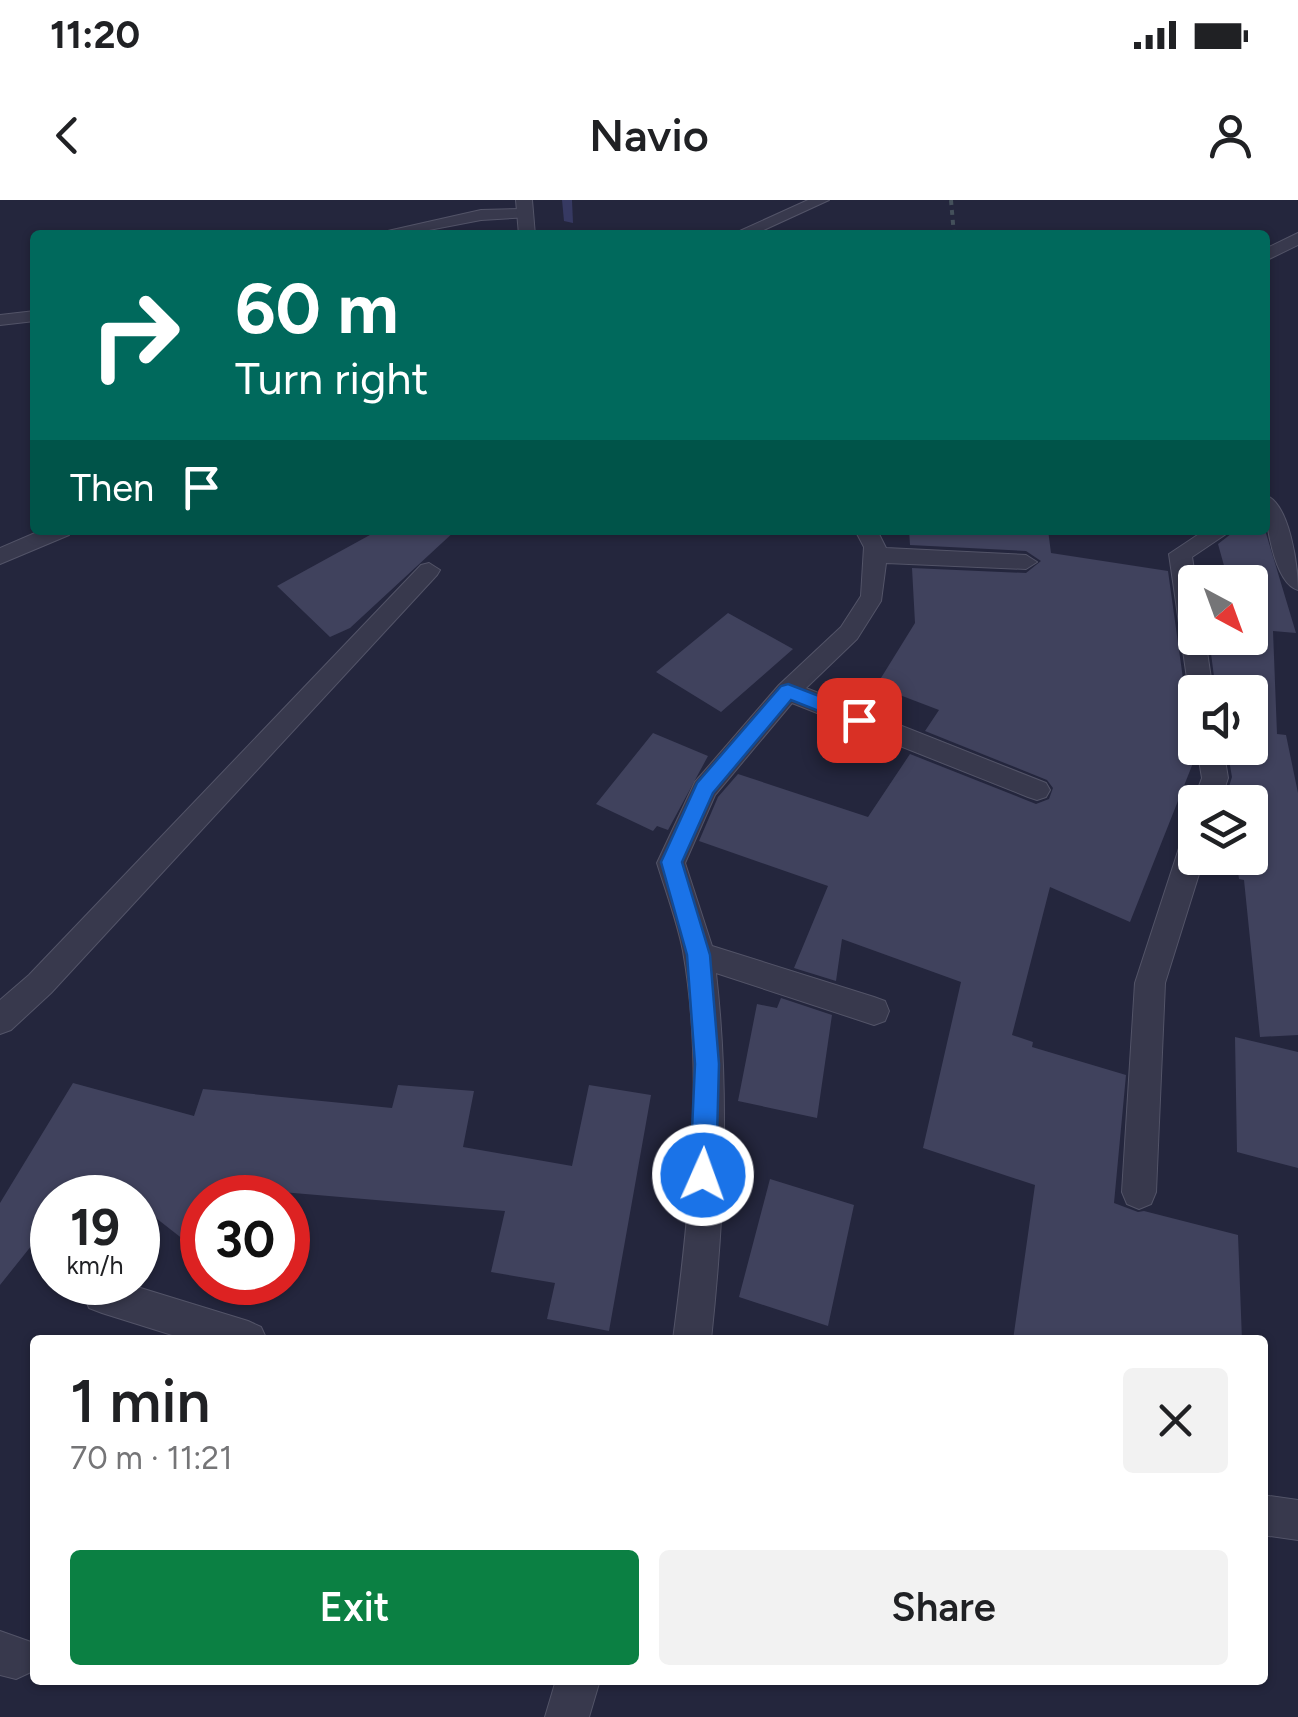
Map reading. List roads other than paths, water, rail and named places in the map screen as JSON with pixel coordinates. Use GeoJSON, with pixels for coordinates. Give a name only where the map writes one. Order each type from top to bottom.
{"type":"FeatureCollection","features":[{"type":"Feature","properties":{"kind":"street"},"geometry":{"type":"LineString","coordinates":[[751,230],[821,200]]}},
{"type":"Feature","properties":{"kind":"street"},"geometry":{"type":"LineString","coordinates":[[404,230],[524,207]]}},
{"type":"Feature","properties":{"kind":"street"},"geometry":{"type":"LineString","coordinates":[[1270,253],[1298,238]]}},
{"type":"Feature","properties":{"kind":"street"},"geometry":{"type":"LineString","coordinates":[[0,320],[30,317]]}},
{"type":"Feature","properties":{"kind":"street"},"geometry":{"type":"LineString","coordinates":[[1270,514],[1298,582]]}},
{"type":"Feature","properties":{"kind":"street"},"geometry":{"type":"LineString","coordinates":[[0,557],[50,535]]}},
{"type":"Feature","properties":{"kind":"street"},"geometry":{"type":"LineString","coordinates":[[693,1335],[699,1286],[707,1064],[698,955],[671,862],[704,789],[788,691],[849,633],[873,596],[874,554],[868,535]]}},
{"type":"Feature","properties":{"kind":"street"},"geometry":{"type":"LineString","coordinates":[[1198,675],[1180,554],[1212,535]]}},
{"type":"Feature","properties":{"kind":"street"},"geometry":{"type":"LineString","coordinates":[[874,554],[1026,562]]}},
{"type":"Feature","properties":{"kind":"street"},"geometry":{"type":"LineString","coordinates":[[0,1020],[40,984],[430,570]]}},
{"type":"Feature","properties":{"kind":"street"},"geometry":{"type":"LineString","coordinates":[[788,691],[1037,790]]}},
{"type":"Feature","properties":{"kind":"street"},"geometry":{"type":"LineString","coordinates":[[1140,1192],[1150,983],[1184,875]]}},
{"type":"Feature","properties":{"kind":"street"},"geometry":{"type":"LineString","coordinates":[[698,955],[874,1011]]}},
{"type":"Feature","properties":{"kind":"street"},"geometry":{"type":"LineString","coordinates":[[134,1305],[232,1335]]}},
{"type":"Feature","properties":{"kind":"street"},"geometry":{"type":"LineString","coordinates":[[1268,1516],[1298,1520]]}},
{"type":"Feature","properties":{"kind":"street"},"geometry":{"type":"LineString","coordinates":[[567,1717],[577,1685]]}},
{"type":"Feature","properties":{"kind":"waterway"},"geometry":{"type":"LineString","coordinates":[[567,200],[569,221]]}}]}
